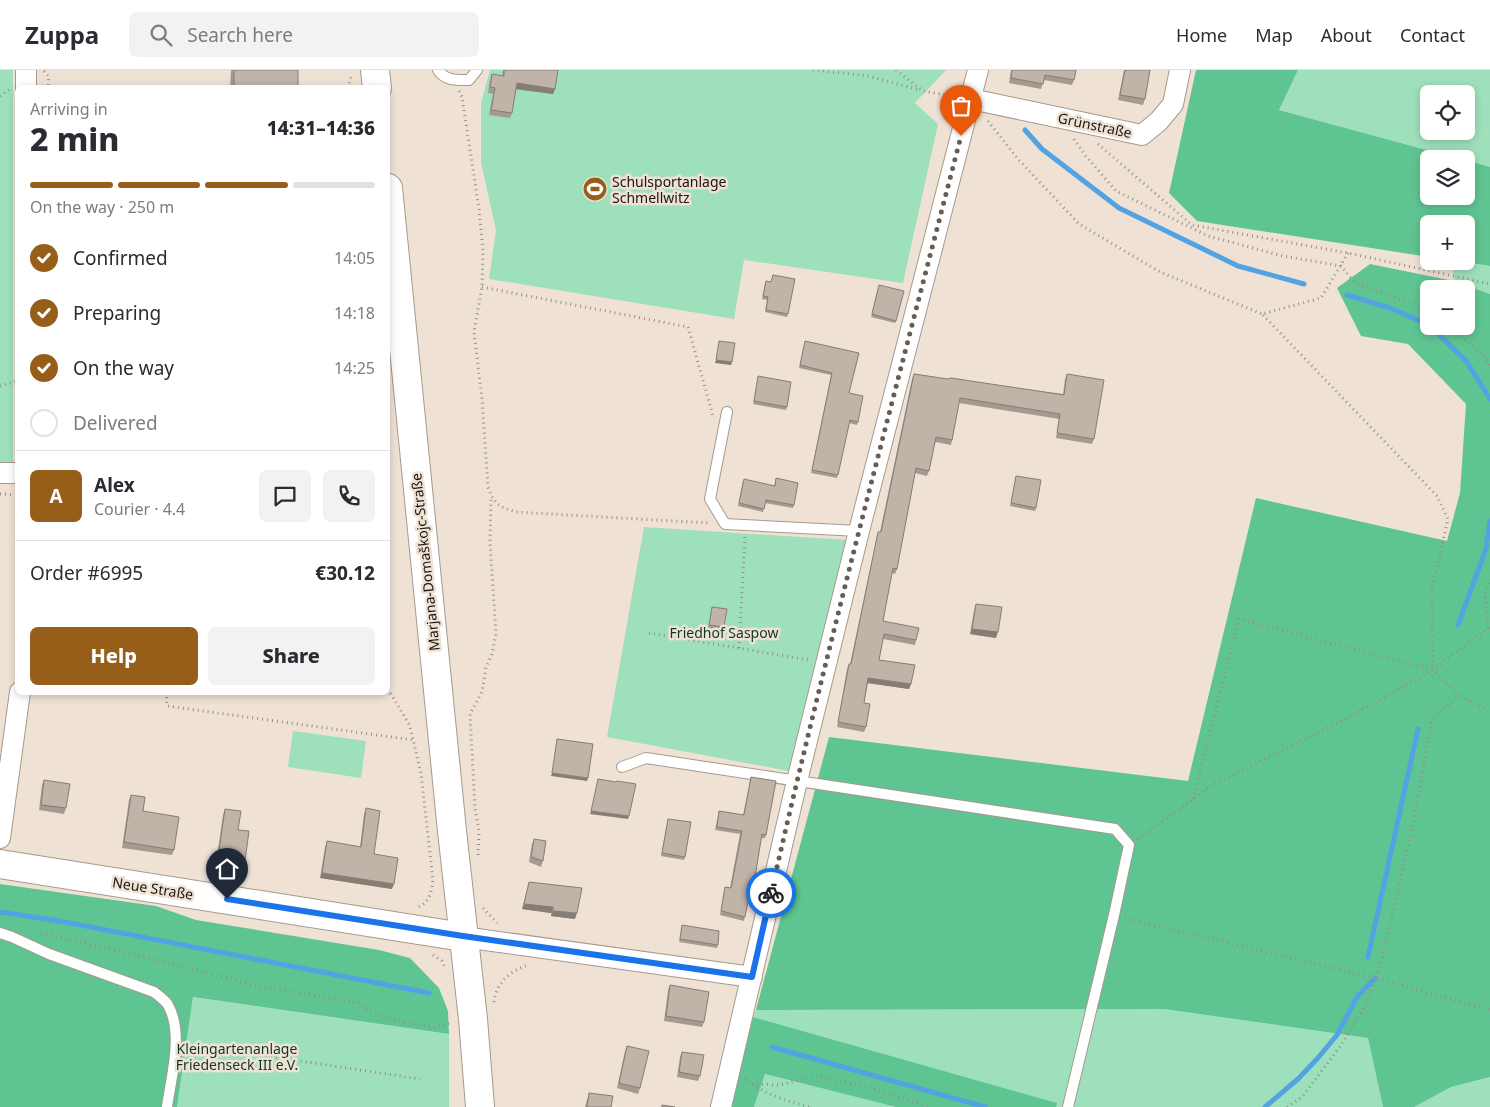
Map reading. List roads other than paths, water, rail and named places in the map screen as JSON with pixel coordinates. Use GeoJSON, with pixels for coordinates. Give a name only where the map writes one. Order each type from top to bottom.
{"type":"FeatureCollection","features":[{"type":"Feature","properties":{"kind":"street"},"geometry":{"type":"LineString","coordinates":[[26,70],[26,85]]}},
{"type":"Feature","properties":{"kind":"street"},"geometry":{"type":"LineString","coordinates":[[375,70],[377,85]]}},
{"type":"Feature","properties":{"kind":"street"},"geometry":{"type":"LineString","coordinates":[[721,1107],[796,781],[978,70]]}},
{"type":"Feature","properties":{"kind":"street","name":"Grünstraße"},"geometry":{"type":"LineString","coordinates":[[971,99],[1142,135],[1159,121],[1173,104],[1180,70]]}},
{"type":"Feature","properties":{"kind":"street","name":"Marjana-Domaškojc-Straße"},"geometry":{"type":"LineString","coordinates":[[390,208],[479,1080],[480,1107]]}},
{"type":"Feature","properties":{"kind":"street"},"geometry":{"type":"LineString","coordinates":[[0,473],[15,473]]}},
{"type":"Feature","properties":{"kind":"street"},"geometry":{"type":"LineString","coordinates":[[0,838],[20,695]]}},
{"type":"Feature","properties":{"kind":"street","name":"Neue Straße"},"geometry":{"type":"LineString","coordinates":[[0,864],[463,936],[752,977]]}},
{"type":"Feature","properties":{"kind":"lane"},"geometry":{"type":"LineString","coordinates":[[438,70],[442,76],[454,80],[469,80],[477,70]]}},
{"type":"Feature","properties":{"kind":"lane"},"geometry":{"type":"LineString","coordinates":[[727,412],[710,499],[725,524],[859,531]]}},
{"type":"Feature","properties":{"kind":"lane"},"geometry":{"type":"LineString","coordinates":[[622,767],[646,758],[1115,829],[1129,845],[1068,1107]]}},
{"type":"Feature","properties":{"kind":"lane"},"geometry":{"type":"LineString","coordinates":[[0,934],[154,992],[168,1004],[174,1018],[177,1040],[167,1107]]}},
{"type":"Feature","properties":{"kind":"waterway"},"geometry":{"type":"LineString","coordinates":[[1025,130],[1042,149],[1119,208],[1238,266],[1304,284]]}},
{"type":"Feature","properties":{"kind":"waterway"},"geometry":{"type":"LineString","coordinates":[[1347,295],[1390,308],[1420,321]]}},
{"type":"Feature","properties":{"kind":"waterway"},"geometry":{"type":"LineString","coordinates":[[1439,335],[1467,362],[1490,399]]}},
{"type":"Feature","properties":{"kind":"waterway"},"geometry":{"type":"LineString","coordinates":[[1458,625],[1486,549],[1490,521]]}},
{"type":"Feature","properties":{"kind":"waterway"},"geometry":{"type":"LineString","coordinates":[[1368,957],[1418,729]]}},
{"type":"Feature","properties":{"kind":"waterway"},"geometry":{"type":"LineString","coordinates":[[0,912],[65,922],[429,993]]}},
{"type":"Feature","properties":{"kind":"waterway"},"geometry":{"type":"LineString","coordinates":[[1265,1107],[1298,1079],[1317,1059],[1337,1035],[1357,997],[1375,978]]}},
{"type":"Feature","properties":{"kind":"waterway"},"geometry":{"type":"LineString","coordinates":[[772,1047],[985,1107]]}},
{"type":"Feature","properties":{"kind":"place","name":"Schulsportanlage Schmellwitz"},"geometry":{"type":"Point","coordinates":[595,189]}},
{"type":"Feature","properties":{"kind":"park label","name":"Friedhof Saspow"},"geometry":{"type":"Point","coordinates":[724,632]}},
{"type":"Feature","properties":{"kind":"park label","name":"Kleingartenanlage Friedenseck III e.V."},"geometry":{"type":"Point","coordinates":[237,1056]}}]}
